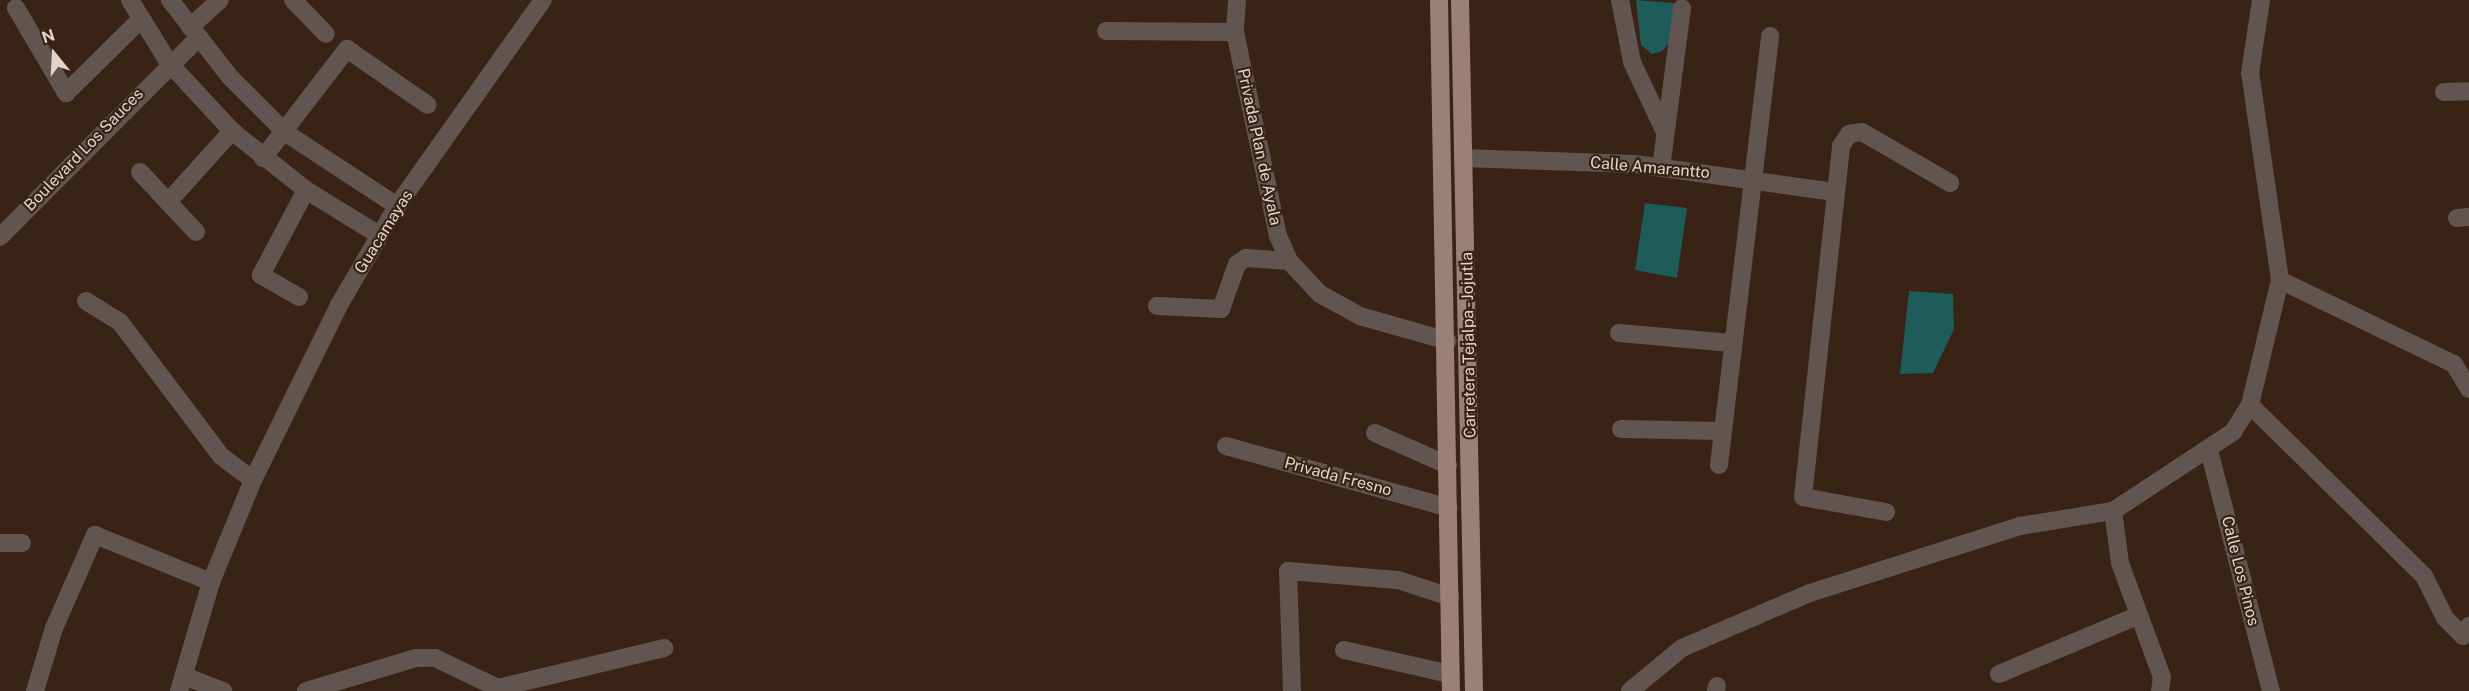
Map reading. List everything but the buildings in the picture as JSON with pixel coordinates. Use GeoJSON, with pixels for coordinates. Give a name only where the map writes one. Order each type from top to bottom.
{"type":"FeatureCollection","features":[{"type":"Feature","properties":{"kind":"main road","name":"Carretera Tejalpa - Jojutla"},"geometry":{"type":"LineString","coordinates":[[1439,0],[1448,341],[1451,682]]}},
{"type":"Feature","properties":{"kind":"main road","name":"Carretera Tejalpa - Jojutla"},"geometry":{"type":"LineString","coordinates":[[1460,0],[1472,484],[1474,691]]}},
{"type":"Feature","properties":{"kind":"main road"},"geometry":{"type":"LineString","coordinates":[[1448,483],[1472,484]]}},
{"type":"Feature","properties":{"kind":"street"},"geometry":{"type":"LineString","coordinates":[[130,0],[140,20],[169,63],[232,131],[306,190],[380,235]]}},
{"type":"Feature","properties":{"kind":"street"},"geometry":{"type":"LineString","coordinates":[[170,0],[194,33],[286,133],[397,206]]}},
{"type":"Feature","properties":{"kind":"street","name":"Boulevard Los Sauces"},"geometry":{"type":"LineString","coordinates":[[0,237],[169,63],[220,0]]}},
{"type":"Feature","properties":{"kind":"street"},"geometry":{"type":"LineString","coordinates":[[293,0],[326,34]]}},
{"type":"Feature","properties":{"kind":"street","name":"Guacamayas"},"geometry":{"type":"LineString","coordinates":[[182,684],[211,582],[253,480],[380,235],[397,206],[543,0]]}},
{"type":"Feature","properties":{"kind":"street","name":"Privada Plan de Ayala"},"geometry":{"type":"LineString","coordinates":[[1237,0],[1235,32],[1278,236],[1288,261],[1320,294],[1359,316],[1448,341]]}},
{"type":"Feature","properties":{"kind":"street"},"geometry":{"type":"LineString","coordinates":[[1620,0],[1632,62],[1664,130]]}},
{"type":"Feature","properties":{"kind":"street"},"geometry":{"type":"LineString","coordinates":[[1630,691],[1682,648],[1810,593],[2020,526],[2113,511],[2209,450],[2233,432],[2250,405],[2280,280],[2250,73],[2261,0]]}},
{"type":"Feature","properties":{"kind":"street"},"geometry":{"type":"LineString","coordinates":[[16,8],[66,93],[140,20]]}},
{"type":"Feature","properties":{"kind":"street"},"geometry":{"type":"LineString","coordinates":[[1661,168],[1664,130],[1682,8]]}},
{"type":"Feature","properties":{"kind":"street"},"geometry":{"type":"LineString","coordinates":[[1106,31],[1235,32]]}},
{"type":"Feature","properties":{"kind":"street"},"geometry":{"type":"LineString","coordinates":[[1719,465],[1750,179],[1770,36]]}},
{"type":"Feature","properties":{"kind":"street"},"geometry":{"type":"LineString","coordinates":[[263,158],[286,133],[347,49],[428,105]]}},
{"type":"Feature","properties":{"kind":"street"},"geometry":{"type":"LineString","coordinates":[[2444,92],[2469,91]]}},
{"type":"Feature","properties":{"kind":"street"},"geometry":{"type":"LineString","coordinates":[[168,202],[232,131]]}},
{"type":"Feature","properties":{"kind":"street"},"geometry":{"type":"LineString","coordinates":[[1886,512],[1803,497],[1834,192],[1841,146],[1849,134],[1863,132],[1950,183]]}},
{"type":"Feature","properties":{"kind":"street","name":"Calle Amarantto"},"geometry":{"type":"LineString","coordinates":[[1463,158],[1661,168],[1834,192]]}},
{"type":"Feature","properties":{"kind":"street"},"geometry":{"type":"LineString","coordinates":[[140,172],[196,232]]}},
{"type":"Feature","properties":{"kind":"street"},"geometry":{"type":"LineString","coordinates":[[300,297],[261,275],[306,190]]}},
{"type":"Feature","properties":{"kind":"street"},"geometry":{"type":"LineString","coordinates":[[1157,306],[1221,309],[1237,264],[1246,258],[1288,261]]}},
{"type":"Feature","properties":{"kind":"street"},"geometry":{"type":"LineString","coordinates":[[2280,280],[2454,364],[2469,389]]}},
{"type":"Feature","properties":{"kind":"street"},"geometry":{"type":"LineString","coordinates":[[86,301],[120,322],[220,456],[253,480]]}},
{"type":"Feature","properties":{"kind":"street"},"geometry":{"type":"LineString","coordinates":[[1619,333],[1732,343]]}},
{"type":"Feature","properties":{"kind":"street"},"geometry":{"type":"LineString","coordinates":[[2250,405],[2424,576],[2445,618],[2463,636],[2469,626]]}},
{"type":"Feature","properties":{"kind":"street"},"geometry":{"type":"LineString","coordinates":[[1621,429],[1722,431]]}},
{"type":"Feature","properties":{"kind":"street"},"geometry":{"type":"LineString","coordinates":[[1375,433],[1448,465]]}},
{"type":"Feature","properties":{"kind":"street","name":"Privada Fresno"},"geometry":{"type":"LineString","coordinates":[[1226,446],[1449,508]]}},
{"type":"Feature","properties":{"kind":"street","name":"Calle Los Pinos"},"geometry":{"type":"LineString","coordinates":[[2209,450],[2271,691]]}},
{"type":"Feature","properties":{"kind":"street"},"geometry":{"type":"LineString","coordinates":[[2113,511],[2120,563],[2137,616],[2162,677],[2160,691]]}},
{"type":"Feature","properties":{"kind":"street"},"geometry":{"type":"LineString","coordinates":[[35,691],[54,628],[87,544],[95,535],[211,582]]}},
{"type":"Feature","properties":{"kind":"street"},"geometry":{"type":"LineString","coordinates":[[0,543],[22,543]]}},
{"type":"Feature","properties":{"kind":"street"},"geometry":{"type":"LineString","coordinates":[[1292,691],[1288,571],[1398,580],[1450,597]]}},
{"type":"Feature","properties":{"kind":"street"},"geometry":{"type":"LineString","coordinates":[[1999,674],[2137,616]]}},
{"type":"Feature","properties":{"kind":"street"},"geometry":{"type":"LineString","coordinates":[[306,691],[416,658],[435,658],[497,690],[664,648]]}},
{"type":"Feature","properties":{"kind":"street"},"geometry":{"type":"LineString","coordinates":[[1344,650],[1451,682]]}},
{"type":"Feature","properties":{"kind":"street"},"geometry":{"type":"LineString","coordinates":[[182,684],[223,691]]}},
{"type":"Feature","properties":{"kind":"water"},"geometry":{"type":"Polygon","coordinates":[[[1636,0],[1674,3],[1670,42],[1662,51],[1652,54],[1641,45],[1636,0]]]}},
{"type":"Feature","properties":{"kind":"water"},"geometry":{"type":"Polygon","coordinates":[[[1645,203],[1687,208],[1677,278],[1635,270],[1645,203]]]}},
{"type":"Feature","properties":{"kind":"water"},"geometry":{"type":"Polygon","coordinates":[[[1909,291],[1953,294],[1954,329],[1933,373],[1900,374],[1909,291]]]}}]}
